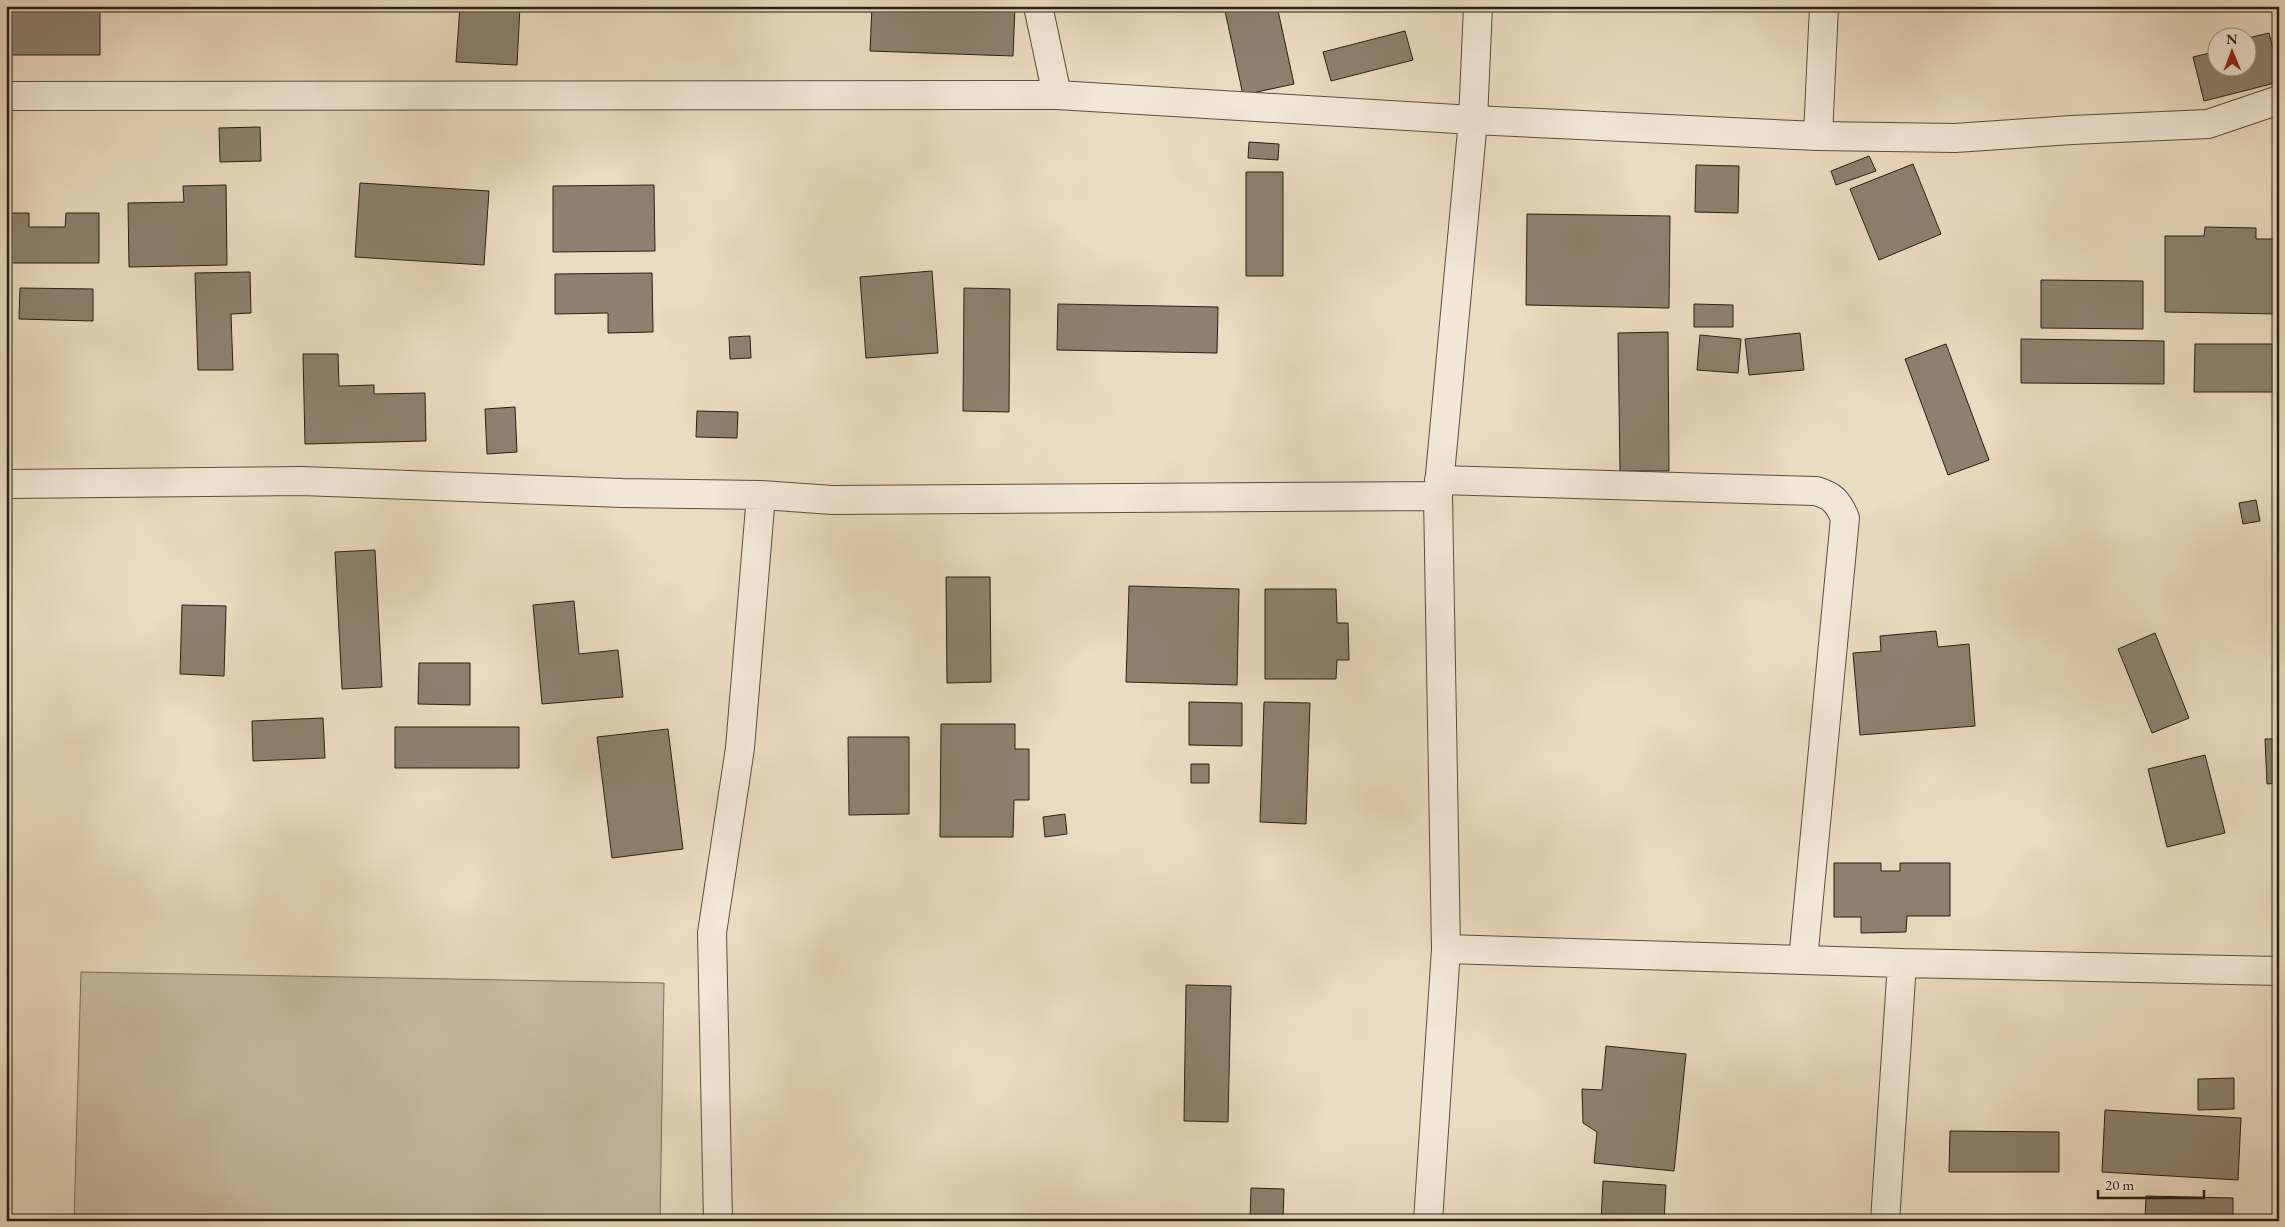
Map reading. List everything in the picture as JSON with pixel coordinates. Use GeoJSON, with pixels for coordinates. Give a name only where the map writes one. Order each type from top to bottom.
{"type":"FeatureCollection","features":[{"type":"Feature","properties":{"kind":"street"},"geometry":{"type":"LineString","coordinates":[[1038,6],[1057,95]]}},
{"type":"Feature","properties":{"kind":"street"},"geometry":{"type":"LineString","coordinates":[[1428,1221],[1446,948],[1439,488],[1473,120],[1478,6]]}},
{"type":"Feature","properties":{"kind":"street"},"geometry":{"type":"LineString","coordinates":[[1818,136],[1824,6]]}},
{"type":"Feature","properties":{"kind":"street"},"geometry":{"type":"LineString","coordinates":[[6,96],[1057,95],[1473,120],[1818,136],[1955,138],[2072,130],[2208,124],[2279,100]]}},
{"type":"Feature","properties":{"kind":"street"},"geometry":{"type":"LineString","coordinates":[[6,484],[302,481],[612,492],[761,495],[832,500],[1439,488],[1816,491],[1830,495],[1839,504],[1845,518],[1803,960]]}},
{"type":"Feature","properties":{"kind":"street"},"geometry":{"type":"LineString","coordinates":[[718,1221],[712,933],[740,748],[761,495]]}},
{"type":"Feature","properties":{"kind":"street"},"geometry":{"type":"LineString","coordinates":[[1446,948],[1902,963],[2279,971]]}},
{"type":"Feature","properties":{"kind":"street"},"geometry":{"type":"LineString","coordinates":[[1884,1221],[1902,963]]}},
{"type":"Feature","properties":{"kind":"shaded area"},"geometry":{"type":"Polygon","coordinates":[[[81,972],[664,983],[660,1221],[74,1221],[81,972]]]}},
{"type":"Feature","properties":{"kind":"building"},"geometry":{"type":"Polygon","coordinates":[[[6,6],[100,6],[100,55],[6,55],[6,6]]]}},
{"type":"Feature","properties":{"kind":"building"},"geometry":{"type":"Polygon","coordinates":[[[460,6],[520,6],[517,65],[456,62],[460,6]]]}},
{"type":"Feature","properties":{"kind":"building"},"geometry":{"type":"Polygon","coordinates":[[[872,6],[1015,6],[1013,56],[870,51],[872,6]]]}},
{"type":"Feature","properties":{"kind":"building"},"geometry":{"type":"Polygon","coordinates":[[[1224,6],[1277,6],[1294,84],[1243,95],[1224,6]]]}},
{"type":"Feature","properties":{"kind":"building"},"geometry":{"type":"Polygon","coordinates":[[[1405,31],[1413,60],[1331,81],[1323,52],[1405,31]]]}},
{"type":"Feature","properties":{"kind":"building"},"geometry":{"type":"Polygon","coordinates":[[[2269,33],[2279,72],[2279,82],[2204,101],[2193,57],[2208,53],[2208,78],[2258,78],[2258,36],[2269,33]]]}},
{"type":"Feature","properties":{"kind":"building"},"geometry":{"type":"Polygon","coordinates":[[[260,127],[261,161],[220,162],[219,128],[260,127]]]}},
{"type":"Feature","properties":{"kind":"building"},"geometry":{"type":"Polygon","coordinates":[[[1249,142],[1279,144],[1278,160],[1248,158],[1249,142]]]}},
{"type":"Feature","properties":{"kind":"building"},"geometry":{"type":"Polygon","coordinates":[[[1869,156],[1876,171],[1836,185],[1831,171],[1869,156]]]}},
{"type":"Feature","properties":{"kind":"building"},"geometry":{"type":"Polygon","coordinates":[[[1913,164],[1941,234],[1879,260],[1850,189],[1913,164]]]}},
{"type":"Feature","properties":{"kind":"building"},"geometry":{"type":"Polygon","coordinates":[[[1696,165],[1739,166],[1738,213],[1695,212],[1696,165]]]}},
{"type":"Feature","properties":{"kind":"building"},"geometry":{"type":"Polygon","coordinates":[[[1246,172],[1283,172],[1283,276],[1246,276],[1246,172]]]}},
{"type":"Feature","properties":{"kind":"building"},"geometry":{"type":"Polygon","coordinates":[[[360,183],[489,191],[484,265],[355,257],[360,183]]]}},
{"type":"Feature","properties":{"kind":"building"},"geometry":{"type":"Polygon","coordinates":[[[226,185],[227,265],[129,267],[128,203],[184,202],[183,186],[226,185]]]}},
{"type":"Feature","properties":{"kind":"building"},"geometry":{"type":"Polygon","coordinates":[[[654,185],[655,251],[553,252],[553,186],[654,185]]]}},
{"type":"Feature","properties":{"kind":"building"},"geometry":{"type":"Polygon","coordinates":[[[6,213],[29,213],[29,227],[65,227],[66,213],[99,213],[99,263],[6,263],[6,213]]]}},
{"type":"Feature","properties":{"kind":"building"},"geometry":{"type":"Polygon","coordinates":[[[1527,214],[1670,216],[1669,308],[1526,305],[1527,214]]]}},
{"type":"Feature","properties":{"kind":"building"},"geometry":{"type":"Polygon","coordinates":[[[2205,227],[2256,228],[2256,239],[2279,239],[2279,314],[2165,312],[2165,236],[2204,236],[2205,227]]]}},
{"type":"Feature","properties":{"kind":"building"},"geometry":{"type":"Polygon","coordinates":[[[932,271],[938,353],[866,358],[860,277],[932,271]]]}},
{"type":"Feature","properties":{"kind":"building"},"geometry":{"type":"Polygon","coordinates":[[[250,272],[251,313],[231,314],[233,370],[198,370],[195,273],[250,272]]]}},
{"type":"Feature","properties":{"kind":"building"},"geometry":{"type":"Polygon","coordinates":[[[652,273],[653,332],[608,333],[608,313],[555,314],[555,274],[652,273]]]}},
{"type":"Feature","properties":{"kind":"building"},"geometry":{"type":"Polygon","coordinates":[[[2041,280],[2143,281],[2143,329],[2041,328],[2041,280]]]}},
{"type":"Feature","properties":{"kind":"building"},"geometry":{"type":"Polygon","coordinates":[[[20,288],[93,289],[93,321],[19,319],[20,288]]]}},
{"type":"Feature","properties":{"kind":"building"},"geometry":{"type":"Polygon","coordinates":[[[964,288],[1010,289],[1009,412],[963,411],[964,288]]]}},
{"type":"Feature","properties":{"kind":"building"},"geometry":{"type":"Polygon","coordinates":[[[1058,304],[1218,307],[1217,353],[1057,350],[1058,304]]]}},
{"type":"Feature","properties":{"kind":"building"},"geometry":{"type":"Polygon","coordinates":[[[1694,304],[1733,305],[1733,327],[1694,327],[1694,304]]]}},
{"type":"Feature","properties":{"kind":"building"},"geometry":{"type":"Polygon","coordinates":[[[1668,332],[1669,471],[1620,471],[1618,333],[1668,332]]]}},
{"type":"Feature","properties":{"kind":"building"},"geometry":{"type":"Polygon","coordinates":[[[1800,333],[1804,370],[1749,375],[1745,339],[1800,333]]]}},
{"type":"Feature","properties":{"kind":"building"},"geometry":{"type":"Polygon","coordinates":[[[1700,335],[1741,339],[1738,373],[1697,370],[1700,335]]]}},
{"type":"Feature","properties":{"kind":"building"},"geometry":{"type":"Polygon","coordinates":[[[750,336],[751,358],[730,359],[729,337],[750,336]]]}},
{"type":"Feature","properties":{"kind":"building"},"geometry":{"type":"Polygon","coordinates":[[[2021,339],[2164,341],[2164,384],[2021,383],[2021,339]]]}},
{"type":"Feature","properties":{"kind":"building"},"geometry":{"type":"Polygon","coordinates":[[[1946,344],[1989,460],[1948,475],[1905,359],[1946,344]]]}},
{"type":"Feature","properties":{"kind":"building"},"geometry":{"type":"Polygon","coordinates":[[[2195,344],[2277,344],[2277,392],[2194,392],[2195,344]]]}},
{"type":"Feature","properties":{"kind":"building"},"geometry":{"type":"Polygon","coordinates":[[[303,354],[338,354],[339,386],[374,385],[374,394],[425,393],[426,441],[305,444],[303,354]]]}},
{"type":"Feature","properties":{"kind":"building"},"geometry":{"type":"Polygon","coordinates":[[[515,407],[517,452],[487,454],[485,409],[515,407]]]}},
{"type":"Feature","properties":{"kind":"building"},"geometry":{"type":"Polygon","coordinates":[[[697,411],[738,412],[737,438],[696,437],[697,411]]]}},
{"type":"Feature","properties":{"kind":"building"},"geometry":{"type":"Polygon","coordinates":[[[2256,500],[2260,521],[2243,524],[2239,503],[2256,500]]]}},
{"type":"Feature","properties":{"kind":"building"},"geometry":{"type":"Polygon","coordinates":[[[375,550],[382,687],[342,689],[335,552],[375,550]]]}},
{"type":"Feature","properties":{"kind":"building"},"geometry":{"type":"Polygon","coordinates":[[[946,577],[990,577],[991,682],[947,683],[946,577]]]}},
{"type":"Feature","properties":{"kind":"building"},"geometry":{"type":"Polygon","coordinates":[[[1129,586],[1239,589],[1237,685],[1126,682],[1129,586]]]}},
{"type":"Feature","properties":{"kind":"building"},"geometry":{"type":"Polygon","coordinates":[[[1265,589],[1336,589],[1337,623],[1348,623],[1349,660],[1337,660],[1336,679],[1265,679],[1265,589]]]}},
{"type":"Feature","properties":{"kind":"building"},"geometry":{"type":"Polygon","coordinates":[[[574,601],[579,654],[618,650],[623,697],[542,704],[533,605],[574,601]]]}},
{"type":"Feature","properties":{"kind":"building"},"geometry":{"type":"Polygon","coordinates":[[[182,605],[226,606],[224,676],[180,674],[182,605]]]}},
{"type":"Feature","properties":{"kind":"building"},"geometry":{"type":"Polygon","coordinates":[[[1936,631],[1938,647],[1969,644],[1975,726],[1860,735],[1853,653],[1881,651],[1880,636],[1936,631]]]}},
{"type":"Feature","properties":{"kind":"building"},"geometry":{"type":"Polygon","coordinates":[[[2155,633],[2189,718],[2152,733],[2118,649],[2155,633]]]}},
{"type":"Feature","properties":{"kind":"building"},"geometry":{"type":"Polygon","coordinates":[[[419,663],[470,663],[470,705],[418,704],[419,663]]]}},
{"type":"Feature","properties":{"kind":"building"},"geometry":{"type":"Polygon","coordinates":[[[1189,702],[1242,703],[1242,746],[1189,745],[1189,702]]]}},
{"type":"Feature","properties":{"kind":"building"},"geometry":{"type":"Polygon","coordinates":[[[1264,702],[1310,703],[1306,824],[1260,822],[1264,702]]]}},
{"type":"Feature","properties":{"kind":"building"},"geometry":{"type":"Polygon","coordinates":[[[323,718],[325,758],[253,761],[252,721],[323,718]]]}},
{"type":"Feature","properties":{"kind":"building"},"geometry":{"type":"Polygon","coordinates":[[[941,724],[1015,724],[1015,749],[1029,749],[1029,800],[1014,800],[1013,837],[940,837],[941,724]]]}},
{"type":"Feature","properties":{"kind":"building"},"geometry":{"type":"Polygon","coordinates":[[[395,727],[519,727],[519,768],[395,768],[395,727]]]}},
{"type":"Feature","properties":{"kind":"building"},"geometry":{"type":"Polygon","coordinates":[[[668,729],[683,849],[612,858],[597,737],[668,729]]]}},
{"type":"Feature","properties":{"kind":"building"},"geometry":{"type":"Polygon","coordinates":[[[848,737],[909,737],[909,814],[849,815],[848,737]]]}},
{"type":"Feature","properties":{"kind":"building"},"geometry":{"type":"Polygon","coordinates":[[[2265,739],[2279,739],[2279,783],[2267,784],[2265,739]]]}},
{"type":"Feature","properties":{"kind":"building"},"geometry":{"type":"Polygon","coordinates":[[[2205,755],[2225,833],[2167,847],[2148,769],[2205,755]]]}},
{"type":"Feature","properties":{"kind":"building"},"geometry":{"type":"Polygon","coordinates":[[[1191,764],[1209,764],[1209,783],[1191,783],[1191,764]]]}},
{"type":"Feature","properties":{"kind":"building"},"geometry":{"type":"Polygon","coordinates":[[[1065,814],[1067,834],[1045,837],[1043,817],[1065,814]]]}},
{"type":"Feature","properties":{"kind":"building"},"geometry":{"type":"Polygon","coordinates":[[[1834,863],[1881,863],[1881,871],[1900,871],[1900,863],[1950,863],[1950,916],[1907,916],[1906,932],[1861,933],[1861,917],[1834,917],[1834,863]]]}},
{"type":"Feature","properties":{"kind":"building"},"geometry":{"type":"Polygon","coordinates":[[[1186,985],[1231,986],[1228,1122],[1184,1121],[1186,985]]]}},
{"type":"Feature","properties":{"kind":"building"},"geometry":{"type":"Polygon","coordinates":[[[1606,1046],[1686,1054],[1674,1171],[1594,1163],[1597,1132],[1583,1123],[1582,1089],[1602,1090],[1606,1046]]]}},
{"type":"Feature","properties":{"kind":"building"},"geometry":{"type":"Polygon","coordinates":[[[2234,1078],[2234,1109],[2198,1110],[2198,1079],[2234,1078]]]}},
{"type":"Feature","properties":{"kind":"building"},"geometry":{"type":"Polygon","coordinates":[[[2105,1110],[2241,1118],[2238,1180],[2102,1172],[2105,1110]]]}},
{"type":"Feature","properties":{"kind":"building"},"geometry":{"type":"Polygon","coordinates":[[[1950,1131],[2059,1132],[2059,1172],[1949,1172],[1950,1131]]]}},
{"type":"Feature","properties":{"kind":"building"},"geometry":{"type":"Polygon","coordinates":[[[1603,1181],[1666,1185],[1664,1221],[1601,1221],[1603,1181]]]}},
{"type":"Feature","properties":{"kind":"building"},"geometry":{"type":"Polygon","coordinates":[[[1251,1188],[1284,1189],[1283,1221],[1250,1221],[1251,1188]]]}},
{"type":"Feature","properties":{"kind":"building"},"geometry":{"type":"Polygon","coordinates":[[[2146,1196],[2233,1198],[2233,1221],[2145,1221],[2146,1196]]]}}]}
